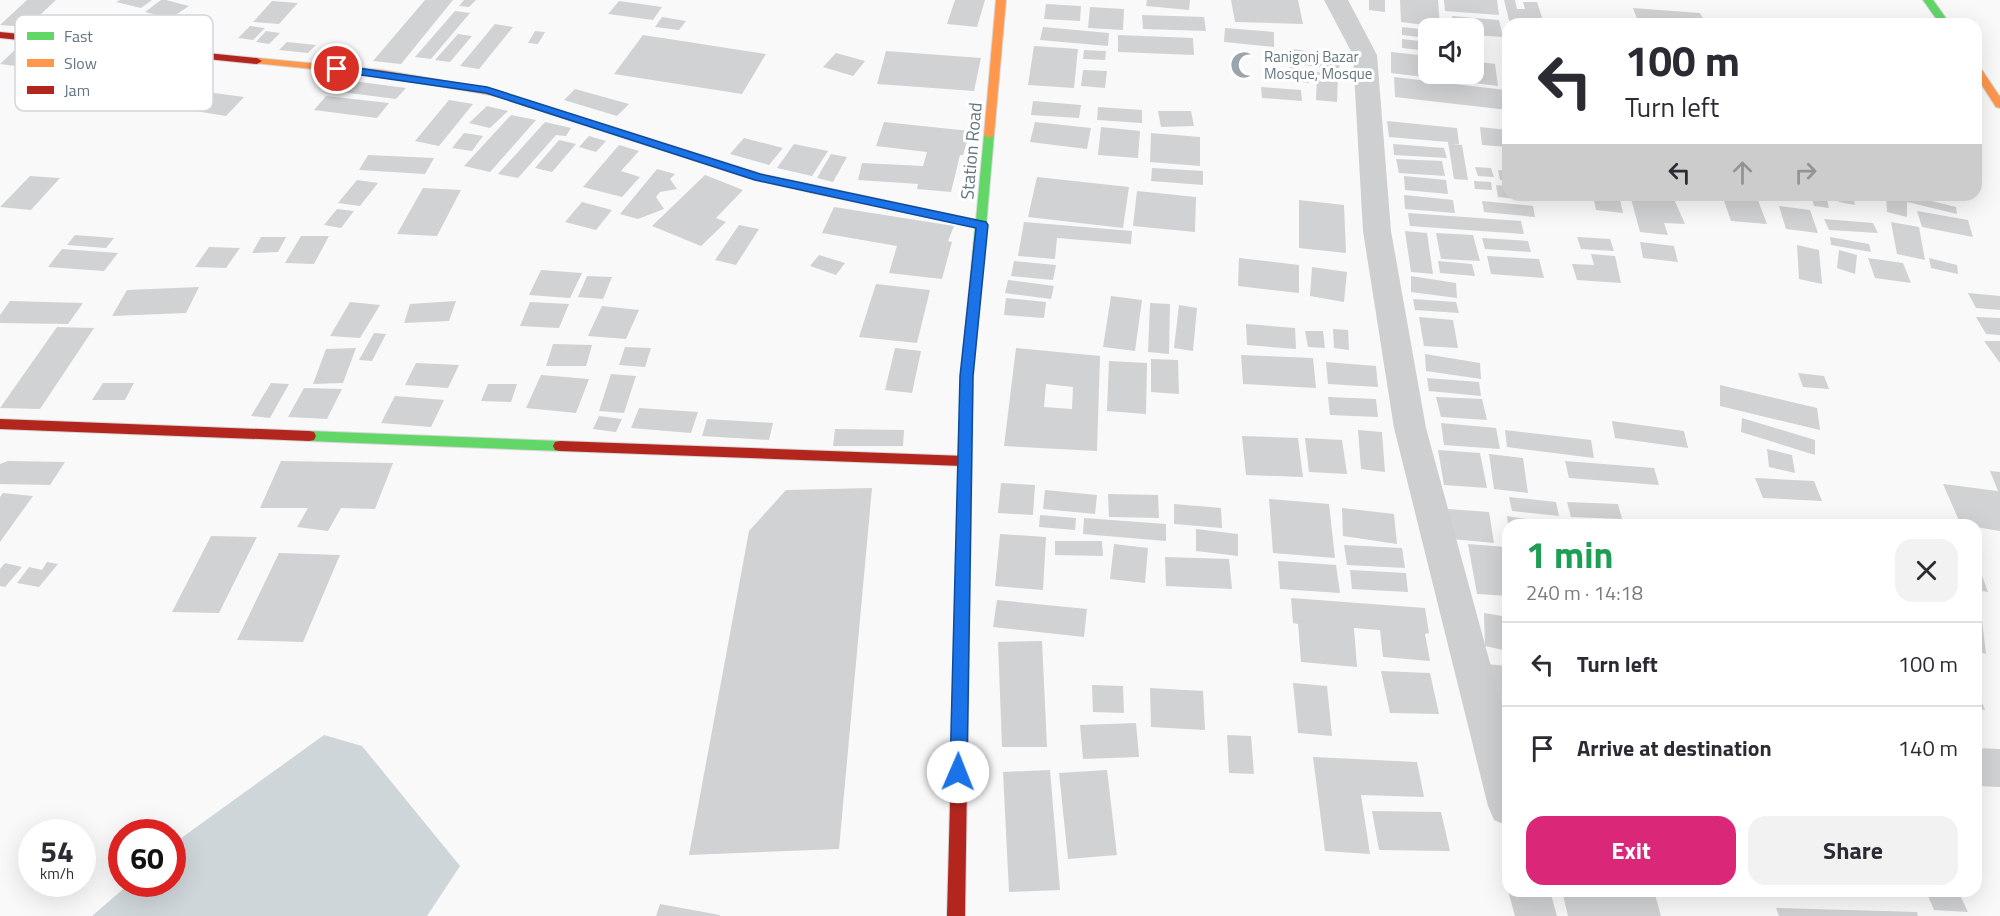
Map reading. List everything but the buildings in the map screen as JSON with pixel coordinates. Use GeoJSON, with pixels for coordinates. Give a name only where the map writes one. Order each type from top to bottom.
{"type":"FeatureCollection","features":[{"type":"Feature","properties":{"kind":"street","name":"Station Road"},"geometry":{"type":"LineString","coordinates":[[956,916],[967,376],[1001,0]]}},
{"type":"Feature","properties":{"kind":"street"},"geometry":{"type":"LineString","coordinates":[[1335,0],[1365,55],[1377,231],[1410,428],[1502,783]]}},
{"type":"Feature","properties":{"kind":"street"},"geometry":{"type":"LineString","coordinates":[[1928,0],[1941,18]]}},
{"type":"Feature","properties":{"kind":"street"},"geometry":{"type":"LineString","coordinates":[[0,35],[15,36]]}},
{"type":"Feature","properties":{"kind":"street"},"geometry":{"type":"LineString","coordinates":[[213,56],[382,73],[487,90],[759,177],[982,225]]}},
{"type":"Feature","properties":{"kind":"street"},"geometry":{"type":"LineString","coordinates":[[1982,78],[2000,105]]}},
{"type":"Feature","properties":{"kind":"street"},"geometry":{"type":"LineString","coordinates":[[3,427],[964,461]]}},
{"type":"Feature","properties":{"kind":"street"},"geometry":{"type":"LineString","coordinates":[[1531,897],[1536,916]]}},
{"type":"Feature","properties":{"kind":"shaded area"},"geometry":{"type":"Polygon","coordinates":[[[324,735],[362,746],[460,866],[427,916],[92,916],[114,897],[186,897],[186,835],[324,735]]]}},
{"type":"Feature","properties":{"kind":"traffic: fast"},"geometry":{"type":"LineString","coordinates":[[1928,0],[1941,18]]}},
{"type":"Feature","properties":{"kind":"traffic: fast"},"geometry":{"type":"LineString","coordinates":[[963,580],[967,377],[989,135]]}},
{"type":"Feature","properties":{"kind":"traffic: fast"},"geometry":{"type":"LineString","coordinates":[[813,189],[982,225]]}},
{"type":"Feature","properties":{"kind":"traffic: fast"},"geometry":{"type":"LineString","coordinates":[[309,436],[560,446]]}},
{"type":"Feature","properties":{"kind":"traffic: slow"},"geometry":{"type":"LineString","coordinates":[[989,135],[1001,0]]}},
{"type":"Feature","properties":{"kind":"traffic: slow"},"geometry":{"type":"LineString","coordinates":[[257,61],[382,73],[496,93]]}},
{"type":"Feature","properties":{"kind":"traffic: slow"},"geometry":{"type":"LineString","coordinates":[[1982,78],[2000,105]]}},
{"type":"Feature","properties":{"kind":"traffic: jam"},"geometry":{"type":"LineString","coordinates":[[0,35],[15,37]]}},
{"type":"Feature","properties":{"kind":"traffic: jam"},"geometry":{"type":"LineString","coordinates":[[213,57],[257,61]]}},
{"type":"Feature","properties":{"kind":"traffic: jam"},"geometry":{"type":"LineString","coordinates":[[496,93],[759,177],[813,189]]}},
{"type":"Feature","properties":{"kind":"traffic: jam"},"geometry":{"type":"LineString","coordinates":[[0,424],[309,436]]}},
{"type":"Feature","properties":{"kind":"traffic: jam"},"geometry":{"type":"LineString","coordinates":[[560,446],[964,461]]}},
{"type":"Feature","properties":{"kind":"traffic: jam"},"geometry":{"type":"LineString","coordinates":[[956,916],[963,580]]}},
{"type":"Feature","properties":{"kind":"place","name":"Ranigonj Bazar Mosque, Mosque"},"geometry":{"type":"Point","coordinates":[1244,65]}},
{"type":"Feature","properties":{"kind":"route"},"geometry":{"type":"LineString","coordinates":[[337,69],[382,73],[487,90],[759,177],[982,225],[967,376],[958,772]]}}]}
